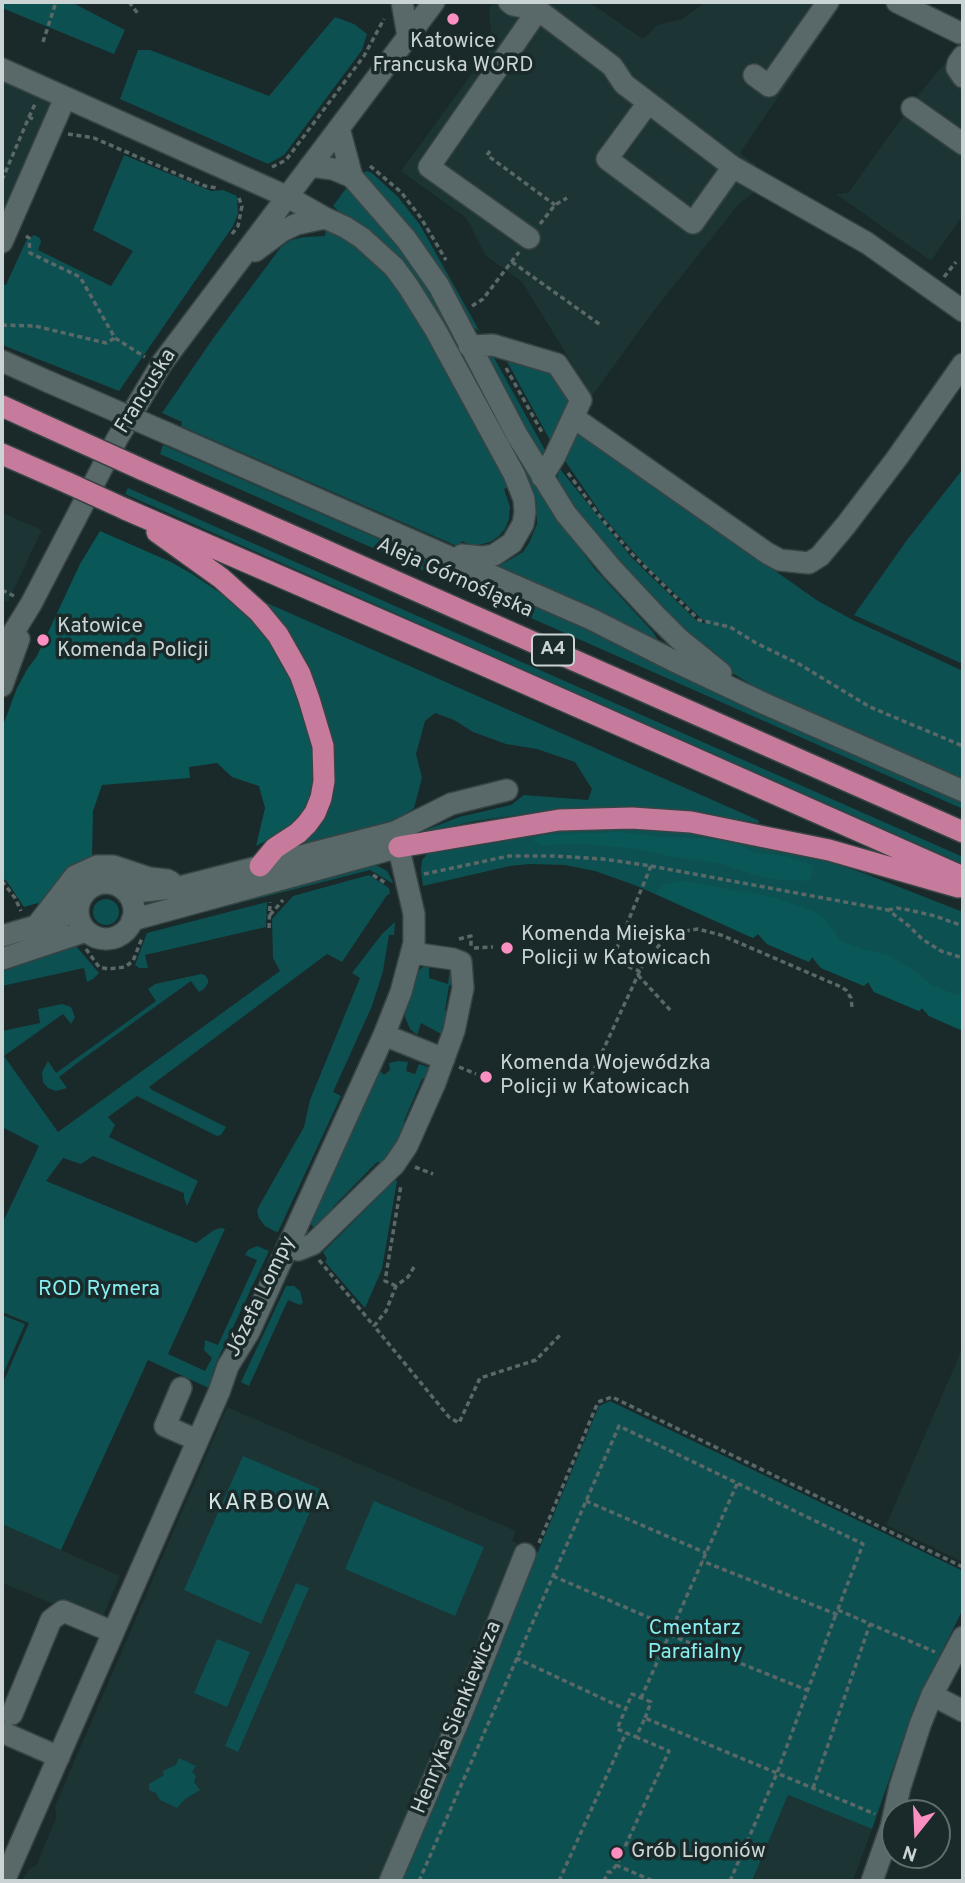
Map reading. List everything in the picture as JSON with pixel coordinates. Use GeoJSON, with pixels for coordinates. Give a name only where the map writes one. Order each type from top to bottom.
{"type":"FeatureCollection","features":[{"type":"Feature","properties":{"kind":"highway","name":"Aleja Górnośląska"},"geometry":{"type":"LineString","coordinates":[[2,406],[963,832]]}},
{"type":"Feature","properties":{"kind":"highway","name":"A4"},"geometry":{"type":"LineString","coordinates":[[9,457],[963,877]]}},
{"type":"Feature","properties":{"kind":"highway"},"geometry":{"type":"LineString","coordinates":[[125,509],[220,578],[259,612],[284,645],[300,674],[323,746],[324,781],[321,798],[307,824],[275,848],[260,866]]}},
{"type":"Feature","properties":{"kind":"highway"},"geometry":{"type":"LineString","coordinates":[[397,840],[559,820],[632,818],[691,822],[829,850],[963,888]]}},
{"type":"Feature","properties":{"kind":"street","name":"Francuska"},"geometry":{"type":"LineString","coordinates":[[2,651],[21,604],[162,363],[434,2]]}},
{"type":"Feature","properties":{"kind":"street"},"geometry":{"type":"LineString","coordinates":[[509,2],[538,10],[612,66],[624,84],[733,167],[867,243],[963,311]]}},
{"type":"Feature","properties":{"kind":"street"},"geometry":{"type":"LineString","coordinates":[[754,75],[769,86],[828,2]]}},
{"type":"Feature","properties":{"kind":"street"},"geometry":{"type":"LineString","coordinates":[[896,2],[960,33]]}},
{"type":"Feature","properties":{"kind":"street"},"geometry":{"type":"LineString","coordinates":[[395,8],[408,36]]}},
{"type":"Feature","properties":{"kind":"street"},"geometry":{"type":"LineString","coordinates":[[530,238],[429,167],[538,10]]}},
{"type":"Feature","properties":{"kind":"street"},"geometry":{"type":"LineString","coordinates":[[963,56],[957,68],[963,77]]}},
{"type":"Feature","properties":{"kind":"street"},"geometry":{"type":"LineString","coordinates":[[2,69],[288,197],[362,238],[394,267],[435,330],[507,462],[524,499],[525,512],[518,535],[513,543],[494,555],[482,557],[439,552]]}},
{"type":"Feature","properties":{"kind":"street"},"geometry":{"type":"LineString","coordinates":[[5,235],[65,98]]}},
{"type":"Feature","properties":{"kind":"street"},"geometry":{"type":"LineString","coordinates":[[648,103],[607,159],[693,223],[733,167]]}},
{"type":"Feature","properties":{"kind":"street"},"geometry":{"type":"LineString","coordinates":[[912,108],[963,144]]}},
{"type":"Feature","properties":{"kind":"street"},"geometry":{"type":"LineString","coordinates":[[339,128],[359,170],[439,286],[517,435],[566,514],[656,616],[700,657],[763,703]]}},
{"type":"Feature","properties":{"kind":"street"},"geometry":{"type":"LineString","coordinates":[[325,218],[316,200],[310,166],[359,170]]}},
{"type":"Feature","properties":{"kind":"street"},"geometry":{"type":"LineString","coordinates":[[237,265],[282,231],[297,224],[325,218]]}},
{"type":"Feature","properties":{"kind":"street"},"geometry":{"type":"LineString","coordinates":[[469,346],[493,345],[558,364],[581,400],[555,456],[542,477]]}},
{"type":"Feature","properties":{"kind":"street"},"geometry":{"type":"LineString","coordinates":[[2,362],[591,619],[763,703],[963,790]]}},
{"type":"Feature","properties":{"kind":"street"},"geometry":{"type":"LineString","coordinates":[[573,417],[767,553],[780,560],[809,563],[821,556],[846,525],[963,364]]}},
{"type":"Feature","properties":{"kind":"street","name":"Francuska"},"geometry":{"type":"LineString","coordinates":[[2,686],[21,604]]}},
{"type":"Feature","properties":{"kind":"street"},"geometry":{"type":"LineString","coordinates":[[132,920],[397,840],[451,804],[508,790]]}},
{"type":"Feature","properties":{"kind":"street"},"geometry":{"type":"LineString","coordinates":[[127,893],[180,887],[260,866],[397,840]]}},
{"type":"Feature","properties":{"kind":"street","name":"Józefa Lompy"},"geometry":{"type":"LineString","coordinates":[[9,1880],[228,1366],[249,1332],[401,992],[412,953],[415,928],[408,882],[397,840]]}},
{"type":"Feature","properties":{"kind":"street"},"geometry":{"type":"LineString","coordinates":[[2,936],[29,918],[75,876],[97,866],[113,866],[149,878],[167,880],[180,887]]}},
{"type":"Feature","properties":{"kind":"street"},"geometry":{"type":"LineString","coordinates":[[111,884],[127,893],[133,906],[132,920],[119,936],[110,939],[93,936],[81,925],[78,908],[86,892],[93,886],[111,884]]}},
{"type":"Feature","properties":{"kind":"street"},"geometry":{"type":"LineString","coordinates":[[29,918],[56,920],[78,908]]}},
{"type":"Feature","properties":{"kind":"street"},"geometry":{"type":"LineString","coordinates":[[2,959],[86,931]]}},
{"type":"Feature","properties":{"kind":"street"},"geometry":{"type":"LineString","coordinates":[[287,1248],[298,1250],[313,1244],[394,1165],[407,1146],[435,1083],[450,1062],[463,988],[461,962],[412,953]]}},
{"type":"Feature","properties":{"kind":"street"},"geometry":{"type":"LineString","coordinates":[[384,1035],[450,1062]]}},
{"type":"Feature","properties":{"kind":"street"},"geometry":{"type":"LineString","coordinates":[[181,1388],[165,1426],[197,1440]]}},
{"type":"Feature","properties":{"kind":"street","name":"Henryka Sienkiewicza"},"geometry":{"type":"LineString","coordinates":[[390,1881],[461,1715],[525,1554]]}},
{"type":"Feature","properties":{"kind":"street"},"geometry":{"type":"LineString","coordinates":[[60,1757],[7,1723],[51,1620],[63,1611],[113,1632]]}},
{"type":"Feature","properties":{"kind":"street"},"geometry":{"type":"LineString","coordinates":[[872,1881],[891,1826],[908,1762],[932,1695],[963,1637]]}},
{"type":"Feature","properties":{"kind":"street"},"geometry":{"type":"LineString","coordinates":[[932,1695],[963,1711]]}},
{"type":"Feature","properties":{"kind":"path"},"geometry":{"type":"LineString","coordinates":[[43,41],[56,2]]}},
{"type":"Feature","properties":{"kind":"path"},"geometry":{"type":"LineString","coordinates":[[129,2],[139,15]]}},
{"type":"Feature","properties":{"kind":"path"},"geometry":{"type":"LineString","coordinates":[[268,168],[286,160],[364,56],[374,36],[395,8]]}},
{"type":"Feature","properties":{"kind":"path"},"geometry":{"type":"LineString","coordinates":[[2,180],[42,87]]}},
{"type":"Feature","properties":{"kind":"path"},"geometry":{"type":"LineString","coordinates":[[29,117],[72,136],[94,138],[205,186],[223,186]]}},
{"type":"Feature","properties":{"kind":"path"},"geometry":{"type":"LineString","coordinates":[[490,151],[487,155],[555,205]]}},
{"type":"Feature","properties":{"kind":"path"},"geometry":{"type":"LineString","coordinates":[[359,170],[401,192],[421,218],[451,267]]}},
{"type":"Feature","properties":{"kind":"path"},"geometry":{"type":"LineString","coordinates":[[230,237],[238,226],[243,206],[232,189]]}},
{"type":"Feature","properties":{"kind":"path"},"geometry":{"type":"LineString","coordinates":[[5,235],[29,238],[30,253],[80,277],[115,338],[143,355],[139,367]]}},
{"type":"Feature","properties":{"kind":"path"},"geometry":{"type":"LineString","coordinates":[[512,262],[602,326]]}},
{"type":"Feature","properties":{"kind":"path"},"geometry":{"type":"LineString","coordinates":[[467,296],[477,316]]}},
{"type":"Feature","properties":{"kind":"path"},"geometry":{"type":"LineString","coordinates":[[2,325],[35,326],[106,343],[115,338]]}},
{"type":"Feature","properties":{"kind":"path"},"geometry":{"type":"LineString","coordinates":[[493,345],[555,456],[602,519],[632,554],[699,620],[730,626],[870,707],[963,746]]}},
{"type":"Feature","properties":{"kind":"path"},"geometry":{"type":"LineString","coordinates":[[2,590],[15,596],[21,604]]}},
{"type":"Feature","properties":{"kind":"path"},"geometry":{"type":"LineString","coordinates":[[408,882],[422,875],[509,856],[603,859],[888,910],[909,910],[963,926]]}},
{"type":"Feature","properties":{"kind":"path"},"geometry":{"type":"LineString","coordinates":[[651,866],[612,960],[638,972],[672,1012]]}},
{"type":"Feature","properties":{"kind":"path"},"geometry":{"type":"LineString","coordinates":[[2,881],[29,918]]}},
{"type":"Feature","properties":{"kind":"path"},"geometry":{"type":"LineString","coordinates":[[268,916],[290,893]]}},
{"type":"Feature","properties":{"kind":"path"},"geometry":{"type":"LineString","coordinates":[[888,910],[922,939],[941,951],[963,958]]}},
{"type":"Feature","properties":{"kind":"path"},"geometry":{"type":"LineString","coordinates":[[591,1076],[638,972],[649,955],[671,936],[687,930],[710,931],[839,986],[846,990],[852,1007]]}},
{"type":"Feature","properties":{"kind":"path"},"geometry":{"type":"LineString","coordinates":[[471,948],[493,947]]}},
{"type":"Feature","properties":{"kind":"path"},"geometry":{"type":"LineString","coordinates":[[450,1062],[476,1074]]}},
{"type":"Feature","properties":{"kind":"path"},"geometry":{"type":"LineString","coordinates":[[411,1164],[433,1174]]}},
{"type":"Feature","properties":{"kind":"path"},"geometry":{"type":"LineString","coordinates":[[316,1256],[449,1417],[459,1423],[480,1378],[536,1360],[562,1333]]}},
{"type":"Feature","properties":{"kind":"path"},"geometry":{"type":"LineString","coordinates":[[374,1325],[386,1311],[396,1286],[408,1277],[414,1267]]}},
{"type":"Feature","properties":{"kind":"path"},"geometry":{"type":"LineString","coordinates":[[525,1554],[533,1557],[598,1402],[612,1397],[963,1567]]}},
{"type":"Feature","properties":{"kind":"path"},"geometry":{"type":"LineString","coordinates":[[418,1881],[619,1426],[863,1544],[777,1773],[730,1881]]}},
{"type":"Feature","properties":{"kind":"path"},"geometry":{"type":"LineString","coordinates":[[642,1698],[737,1484]]}},
{"type":"Feature","properties":{"kind":"path"},"geometry":{"type":"LineString","coordinates":[[586,1501],[706,1553]]}},
{"type":"Feature","properties":{"kind":"path"},"geometry":{"type":"LineString","coordinates":[[702,1561],[870,1624],[940,1654]]}},
{"type":"Feature","properties":{"kind":"path"},"geometry":{"type":"LineString","coordinates":[[554,1576],[673,1628]]}},
{"type":"Feature","properties":{"kind":"path"},"geometry":{"type":"LineString","coordinates":[[813,1788],[870,1624]]}},
{"type":"Feature","properties":{"kind":"path"},"geometry":{"type":"LineString","coordinates":[[670,1635],[807,1690]]}},
{"type":"Feature","properties":{"kind":"path"},"geometry":{"type":"LineString","coordinates":[[516,1658],[625,1709]]}},
{"type":"Feature","properties":{"kind":"path"},"geometry":{"type":"LineString","coordinates":[[604,1881],[608,1872],[616,1865],[669,1751],[617,1729],[632,1694],[651,1702],[636,1737]]}},
{"type":"Feature","properties":{"kind":"path"},"geometry":{"type":"LineString","coordinates":[[645,1718],[877,1815]]}},
{"type":"Feature","properties":{"kind":"path"},"geometry":{"type":"LineString","coordinates":[[559,1881],[626,1733]]}},
{"type":"Feature","properties":{"kind":"path"},"geometry":{"type":"LineString","coordinates":[[616,1865],[653,1881]]}},
{"type":"Feature","properties":{"kind":"shaded area"},"geometry":{"type":"Polygon","coordinates":[[[494,2],[589,2],[643,39],[657,25],[682,19],[706,2],[843,2],[740,153],[757,166],[759,189],[739,204],[652,313],[592,396],[522,282],[486,256],[466,218],[401,171],[492,46],[489,8],[494,2]]]}},
{"type":"Feature","properties":{"kind":"shaded area"},"geometry":{"type":"Polygon","coordinates":[[[963,41],[963,215],[931,261],[836,194],[848,193],[916,98],[963,41]]]}},
{"type":"Feature","properties":{"kind":"shaded area"},"geometry":{"type":"Polygon","coordinates":[[[2,62],[77,95],[3,260],[2,260],[2,62]]]}},
{"type":"Feature","properties":{"kind":"shaded area"},"geometry":{"type":"Polygon","coordinates":[[[2,513],[42,530],[8,602],[4,601],[2,605],[2,513]]]}},
{"type":"Feature","properties":{"kind":"shaded area"},"geometry":{"type":"Polygon","coordinates":[[[100,531],[192,574],[232,601],[272,644],[292,681],[306,723],[313,757],[312,792],[302,816],[283,832],[256,846],[265,808],[259,786],[232,777],[217,763],[189,767],[190,778],[102,785],[93,811],[92,858],[40,907],[38,903],[24,907],[2,877],[2,728],[17,688],[37,656],[80,564],[100,531]]]}},
{"type":"Feature","properties":{"kind":"shaded area"},"geometry":{"type":"Polygon","coordinates":[[[620,832],[705,838],[737,844],[756,853],[786,856],[806,862],[812,866],[812,875],[805,881],[779,880],[722,864],[637,849],[586,844],[541,846],[534,842],[535,838],[543,835],[620,832]]]}},
{"type":"Feature","properties":{"kind":"shaded area"},"geometry":{"type":"Polygon","coordinates":[[[683,881],[773,897],[818,913],[841,941],[886,954],[932,985],[957,995],[963,994],[963,1031],[929,1016],[922,1008],[919,1011],[874,992],[868,982],[864,986],[821,968],[812,957],[809,962],[767,944],[758,934],[753,938],[656,894],[663,885],[683,881]]]}},
{"type":"Feature","properties":{"kind":"shaded area"},"geometry":{"type":"Polygon","coordinates":[[[963,1347],[963,1562],[886,1525],[963,1347]]]}},
{"type":"Feature","properties":{"kind":"shaded area"},"geometry":{"type":"Polygon","coordinates":[[[227,1407],[516,1531],[512,1541],[525,1547],[386,1881],[22,1881],[30,1868],[36,1866],[56,1818],[55,1806],[227,1407]]]}},
{"type":"Feature","properties":{"kind":"shaded area"},"geometry":{"type":"Polygon","coordinates":[[[2,1524],[120,1576],[100,1623],[2,1583],[2,1524]]]}},
{"type":"Feature","properties":{"kind":"shaded area"},"geometry":{"type":"Polygon","coordinates":[[[788,1795],[872,1829],[853,1881],[752,1881],[788,1795]]]}},
{"type":"Feature","properties":{"kind":"green space"},"geometry":{"type":"Polygon","coordinates":[[[2,2],[71,2],[125,30],[114,54],[2,8],[2,2]]]}},
{"type":"Feature","properties":{"kind":"green space"},"geometry":{"type":"Polygon","coordinates":[[[335,17],[354,24],[367,34],[362,50],[284,155],[268,164],[120,99],[138,50],[150,50],[269,96],[335,17]]]}},
{"type":"Feature","properties":{"kind":"green space"},"geometry":{"type":"Polygon","coordinates":[[[124,155],[211,191],[223,190],[237,196],[238,214],[233,226],[119,391],[5,346],[2,343],[2,284],[6,285],[26,241],[34,235],[40,238],[38,250],[111,286],[133,251],[93,230],[124,155]]]}},
{"type":"Feature","properties":{"kind":"green space"},"geometry":{"type":"Polygon","coordinates":[[[367,171],[398,197],[420,225],[480,332],[469,324],[363,173],[367,171]]]}},
{"type":"Feature","properties":{"kind":"green space"},"geometry":{"type":"Polygon","coordinates":[[[347,187],[397,244],[435,302],[507,437],[545,501],[594,568],[658,640],[499,566],[523,552],[529,543],[537,524],[536,497],[448,336],[333,206],[347,187]]]}},
{"type":"Feature","properties":{"kind":"green space"},"geometry":{"type":"Polygon","coordinates":[[[326,231],[344,236],[384,270],[414,310],[510,487],[504,489],[510,507],[509,519],[505,529],[490,542],[471,545],[462,541],[459,547],[181,426],[182,422],[162,413],[281,247],[291,240],[325,236],[326,231]]]}},
{"type":"Feature","properties":{"kind":"green space"},"geometry":{"type":"Polygon","coordinates":[[[484,354],[492,354],[546,452],[543,458],[484,354]]]}},
{"type":"Feature","properties":{"kind":"green space"},"geometry":{"type":"Polygon","coordinates":[[[504,356],[551,373],[564,391],[568,403],[551,442],[504,356]]]}},
{"type":"Feature","properties":{"kind":"green space"},"geometry":{"type":"Polygon","coordinates":[[[576,431],[818,601],[963,671],[963,780],[760,690],[729,671],[670,621],[583,520],[557,482],[559,468],[631,557],[697,621],[707,624],[646,566],[604,518],[563,458],[576,431]]]}},
{"type":"Feature","properties":{"kind":"green space"},"geometry":{"type":"Polygon","coordinates":[[[163,445],[592,632],[721,696],[963,803],[963,809],[160,454],[163,445]]]}},
{"type":"Feature","properties":{"kind":"green space"},"geometry":{"type":"Polygon","coordinates":[[[963,469],[963,664],[854,615],[907,540],[963,469]]]}},
{"type":"Feature","properties":{"kind":"green space"},"geometry":{"type":"Polygon","coordinates":[[[128,488],[963,857],[963,864],[125,494],[128,488]]]}},
{"type":"Feature","properties":{"kind":"green space"},"geometry":{"type":"Polygon","coordinates":[[[267,603],[751,817],[759,823],[693,813],[590,809],[475,821],[411,836],[459,817],[511,805],[524,795],[588,800],[592,789],[575,762],[537,749],[506,744],[473,732],[454,720],[435,713],[425,721],[416,754],[422,778],[414,808],[396,821],[294,848],[332,790],[265,605],[267,603]]]}},
{"type":"Feature","properties":{"kind":"green space"},"geometry":{"type":"Polygon","coordinates":[[[618,827],[714,835],[800,852],[866,874],[963,912],[963,1031],[929,1016],[922,1008],[919,1011],[874,992],[868,982],[864,986],[821,968],[812,957],[809,962],[767,944],[758,934],[753,938],[637,886],[595,871],[565,865],[530,864],[423,886],[422,860],[431,850],[534,831],[618,827]]]}},
{"type":"Feature","properties":{"kind":"green space"},"geometry":{"type":"Polygon","coordinates":[[[370,864],[387,871],[393,882],[370,870],[150,926],[152,921],[370,864]]]}},
{"type":"Feature","properties":{"kind":"green space","name":"ROD Rymera"},"geometry":{"type":"Polygon","coordinates":[[[369,875],[389,888],[390,894],[342,962],[327,954],[149,1087],[226,1127],[221,1135],[217,1136],[137,1096],[108,1117],[115,1125],[109,1137],[198,1181],[187,1206],[184,1193],[93,1156],[81,1164],[63,1158],[46,1181],[196,1243],[214,1230],[225,1229],[168,1354],[205,1371],[212,1358],[204,1350],[205,1340],[218,1345],[257,1260],[245,1255],[248,1250],[257,1246],[269,1251],[217,1361],[211,1389],[148,1360],[61,1550],[2,1524],[2,1385],[29,1323],[2,1312],[2,1224],[39,1146],[2,1127],[2,1031],[40,1023],[38,1009],[62,1004],[71,1007],[75,1017],[71,1024],[63,1014],[4,1056],[58,1132],[280,971],[273,958],[272,919],[293,896],[369,875]]]}},
{"type":"Feature","properties":{"kind":"green space"},"geometry":{"type":"Polygon","coordinates":[[[106,899],[115,903],[119,912],[115,921],[106,925],[97,921],[93,912],[97,903],[106,899]]]}},
{"type":"Feature","properties":{"kind":"green space"},"geometry":{"type":"Polygon","coordinates":[[[267,902],[266,927],[145,955],[148,968],[135,965],[147,933],[267,902]]]}},
{"type":"Feature","properties":{"kind":"green space"},"geometry":{"type":"Polygon","coordinates":[[[395,922],[394,935],[389,935],[383,971],[372,1006],[333,1092],[341,1096],[278,1232],[274,1231],[265,1226],[257,1211],[304,1127],[310,1100],[360,978],[352,973],[382,934],[395,922]]]}},
{"type":"Feature","properties":{"kind":"green space"},"geometry":{"type":"Polygon","coordinates":[[[76,946],[99,973],[93,979],[87,982],[84,968],[2,986],[2,972],[76,946]]]}},
{"type":"Feature","properties":{"kind":"green space"},"geometry":{"type":"Polygon","coordinates":[[[427,964],[429,978],[448,984],[450,968],[456,982],[449,986],[445,1010],[450,1018],[445,1036],[421,1023],[417,1035],[410,1029],[405,1017],[418,971],[427,964]]]}},
{"type":"Feature","properties":{"kind":"green space"},"geometry":{"type":"Polygon","coordinates":[[[201,974],[208,980],[204,989],[199,992],[191,981],[59,1077],[67,1088],[56,1091],[43,1082],[42,1072],[48,1061],[56,1073],[156,1001],[148,989],[155,984],[201,974]]]}},
{"type":"Feature","properties":{"kind":"green space"},"geometry":{"type":"Polygon","coordinates":[[[408,1062],[406,1071],[415,1074],[419,1064],[428,1067],[431,1076],[422,1079],[404,1121],[408,1128],[386,1163],[377,1162],[333,1207],[334,1218],[315,1228],[310,1220],[379,1069],[384,1075],[390,1070],[389,1063],[408,1062]]]}},
{"type":"Feature","properties":{"kind":"green space"},"geometry":{"type":"Polygon","coordinates":[[[395,1180],[397,1181],[382,1269],[365,1308],[325,1262],[327,1259],[323,1252],[395,1180]]]}},
{"type":"Feature","properties":{"kind":"green space"},"geometry":{"type":"Polygon","coordinates":[[[286,1286],[294,1286],[300,1291],[303,1303],[300,1305],[288,1300],[249,1386],[241,1382],[286,1286]]]}},
{"type":"Feature","properties":{"kind":"green space"},"geometry":{"type":"Polygon","coordinates":[[[2,1315],[25,1324],[2,1377],[2,1315]]]}},
{"type":"Feature","properties":{"kind":"green space","name":"Cmentarz Parafialny"},"geometry":{"type":"Polygon","coordinates":[[[610,1401],[963,1571],[963,1609],[915,1705],[872,1829],[788,1795],[752,1881],[405,1881],[402,1876],[599,1406],[610,1401]]]}},
{"type":"Feature","properties":{"kind":"green space"},"geometry":{"type":"Polygon","coordinates":[[[243,1456],[320,1489],[261,1624],[184,1590],[243,1456]]]}},
{"type":"Feature","properties":{"kind":"green space"},"geometry":{"type":"Polygon","coordinates":[[[374,1501],[484,1547],[455,1616],[345,1569],[374,1501]]]}},
{"type":"Feature","properties":{"kind":"green space"},"geometry":{"type":"Polygon","coordinates":[[[296,1583],[309,1588],[238,1752],[225,1746],[296,1583]]]}},
{"type":"Feature","properties":{"kind":"green space"},"geometry":{"type":"Polygon","coordinates":[[[217,1639],[250,1652],[227,1707],[194,1693],[217,1639]]]}},
{"type":"Feature","properties":{"kind":"green space"},"geometry":{"type":"Polygon","coordinates":[[[179,1758],[196,1766],[192,1772],[196,1776],[194,1782],[200,1790],[185,1799],[177,1808],[160,1800],[156,1793],[149,1790],[149,1784],[164,1775],[163,1771],[176,1765],[179,1758]]]}},
{"type":"Feature","properties":{"kind":"place","name":"Katowice Francuska WORD"},"geometry":{"type":"Point","coordinates":[453,19]}},
{"type":"Feature","properties":{"kind":"place","name":"Katowice Komenda Policji"},"geometry":{"type":"Point","coordinates":[43,640]}},
{"type":"Feature","properties":{"kind":"place","name":"Komenda Miejska Policji w Katowicach"},"geometry":{"type":"Point","coordinates":[507,948]}},
{"type":"Feature","properties":{"kind":"place","name":"Komenda Wojewódzka Policji w Katowicach"},"geometry":{"type":"Point","coordinates":[486,1077]}},
{"type":"Feature","properties":{"kind":"place","name":"Grób Ligoniów"},"geometry":{"type":"Point","coordinates":[617,1853]}},
{"type":"Feature","properties":{"kind":"district","name":"KARBOWA"},"geometry":{"type":"Point","coordinates":[270,1504]}}]}
